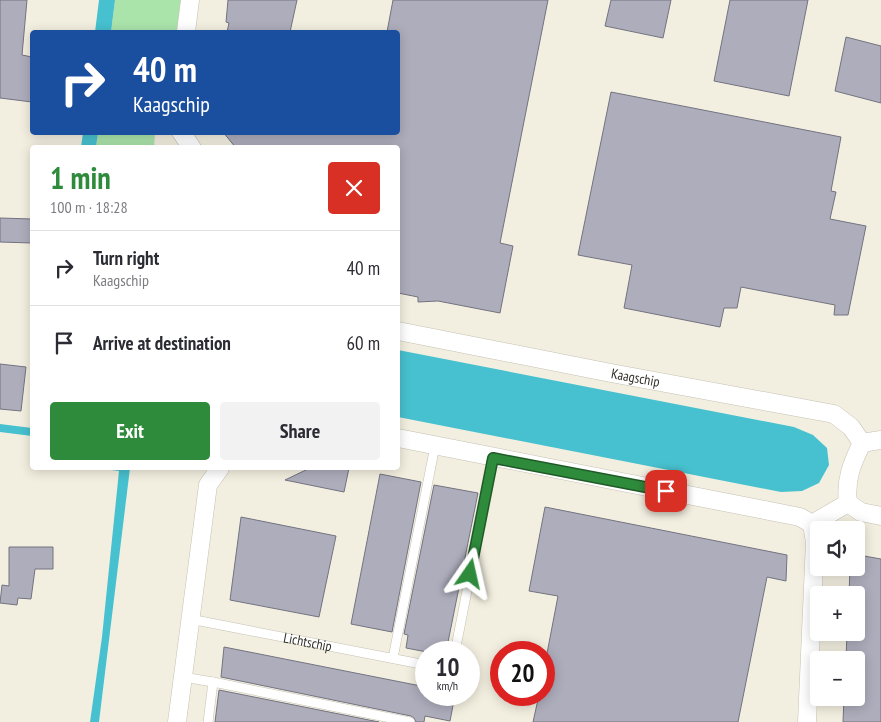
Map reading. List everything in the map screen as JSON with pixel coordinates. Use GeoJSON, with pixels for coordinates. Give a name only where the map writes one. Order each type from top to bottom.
{"type":"FeatureCollection","features":[{"type":"Feature","properties":{"kind":"street"},"geometry":{"type":"LineString","coordinates":[[186,30],[190,0]]}},
{"type":"Feature","properties":{"kind":"street","name":"Kaagschip"},"geometry":{"type":"LineString","coordinates":[[400,331],[621,375],[834,414],[851,427],[862,443]]}},
{"type":"Feature","properties":{"kind":"street"},"geometry":{"type":"LineString","coordinates":[[400,438],[800,517],[810,523]]}},
{"type":"Feature","properties":{"kind":"street"},"geometry":{"type":"LineString","coordinates":[[881,440],[862,443],[850,468],[846,488],[848,503],[861,512],[881,516]]}},
{"type":"Feature","properties":{"kind":"street"},"geometry":{"type":"LineString","coordinates":[[177,722],[208,485],[219,470]]}},
{"type":"Feature","properties":{"kind":"street"},"geometry":{"type":"LineString","coordinates":[[817,521],[848,503]]}},
{"type":"Feature","properties":{"kind":"street"},"geometry":{"type":"LineString","coordinates":[[806,722],[812,576]]}},
{"type":"Feature","properties":{"kind":"lane"},"geometry":{"type":"LineString","coordinates":[[393,658],[435,446]]}},
{"type":"Feature","properties":{"kind":"lane"},"geometry":{"type":"LineString","coordinates":[[457,641],[493,458]]}},
{"type":"Feature","properties":{"kind":"lane","name":"Lichtschip"},"geometry":{"type":"LineString","coordinates":[[190,619],[415,663]]}},
{"type":"Feature","properties":{"kind":"lane"},"geometry":{"type":"LineString","coordinates":[[183,677],[410,722]]}},
{"type":"Feature","properties":{"kind":"lane"},"geometry":{"type":"LineString","coordinates":[[208,722],[213,682]]}},
{"type":"Feature","properties":{"kind":"green space"},"geometry":{"type":"Polygon","coordinates":[[[115,0],[181,0],[177,30],[111,30],[115,0]]]}},
{"type":"Feature","properties":{"kind":"green space"},"geometry":{"type":"Polygon","coordinates":[[[98,135],[155,135],[154,145],[96,145],[98,135]]]}},
{"type":"Feature","properties":{"kind":"water"},"geometry":{"type":"Polygon","coordinates":[[[99,0],[115,0],[111,30],[95,30],[99,0]]]}},
{"type":"Feature","properties":{"kind":"water"},"geometry":{"type":"Polygon","coordinates":[[[83,135],[98,135],[96,145],[81,145],[83,135]]]}},
{"type":"Feature","properties":{"kind":"water"},"geometry":{"type":"Polygon","coordinates":[[[400,350],[794,427],[813,435],[827,448],[829,465],[819,483],[802,491],[781,492],[400,417],[400,350]]]}},
{"type":"Feature","properties":{"kind":"water"},"geometry":{"type":"Polygon","coordinates":[[[0,424],[30,428],[30,436],[0,432],[0,424]]]}},
{"type":"Feature","properties":{"kind":"water"},"geometry":{"type":"Polygon","coordinates":[[[112,470],[130,470],[99,722],[90,722],[102,637],[119,471],[112,470]]]}},
{"type":"Feature","properties":{"kind":"building"},"geometry":{"type":"Polygon","coordinates":[[[0,0],[27,0],[22,55],[30,57],[30,102],[0,98],[0,0]]]}},
{"type":"Feature","properties":{"kind":"building"},"geometry":{"type":"Polygon","coordinates":[[[228,0],[297,0],[290,30],[227,30],[229,23],[226,22],[228,0]]]}},
{"type":"Feature","properties":{"kind":"building"},"geometry":{"type":"Polygon","coordinates":[[[393,0],[548,0],[500,243],[513,246],[500,313],[438,301],[418,302],[418,297],[400,293],[400,145],[234,145],[225,135],[400,135],[400,30],[387,30],[393,0]]]}},
{"type":"Feature","properties":{"kind":"building"},"geometry":{"type":"Polygon","coordinates":[[[611,0],[671,0],[663,38],[605,26],[611,0]]]}},
{"type":"Feature","properties":{"kind":"building"},"geometry":{"type":"Polygon","coordinates":[[[730,0],[808,0],[789,96],[714,81],[730,0]]]}},
{"type":"Feature","properties":{"kind":"building"},"geometry":{"type":"Polygon","coordinates":[[[846,37],[881,46],[881,103],[835,91],[846,37]]]}},
{"type":"Feature","properties":{"kind":"building"},"geometry":{"type":"Polygon","coordinates":[[[611,92],[841,137],[831,191],[836,192],[830,219],[866,226],[848,315],[834,315],[835,305],[741,287],[737,308],[724,308],[720,327],[624,308],[632,265],[578,255],[611,92]]]}},
{"type":"Feature","properties":{"kind":"building"},"geometry":{"type":"Polygon","coordinates":[[[0,218],[30,219],[30,243],[0,242],[0,218]]]}},
{"type":"Feature","properties":{"kind":"building"},"geometry":{"type":"Polygon","coordinates":[[[0,364],[26,367],[21,411],[0,409],[0,364]]]}},
{"type":"Feature","properties":{"kind":"building"},"geometry":{"type":"Polygon","coordinates":[[[306,470],[349,470],[344,492],[285,480],[306,470]]]}},
{"type":"Feature","properties":{"kind":"building"},"geometry":{"type":"Polygon","coordinates":[[[380,474],[421,482],[392,632],[351,624],[380,474]]]}},
{"type":"Feature","properties":{"kind":"building"},"geometry":{"type":"Polygon","coordinates":[[[434,485],[478,493],[448,641],[415,641],[415,650],[406,648],[408,635],[404,634],[434,485]]]}},
{"type":"Feature","properties":{"kind":"building"},"geometry":{"type":"Polygon","coordinates":[[[545,507],[787,555],[786,581],[767,577],[738,722],[533,722],[537,706],[555,706],[555,641],[549,641],[558,596],[529,591],[545,507]]]}},
{"type":"Feature","properties":{"kind":"building"},"geometry":{"type":"Polygon","coordinates":[[[241,517],[336,536],[319,617],[230,600],[241,517]]]}},
{"type":"Feature","properties":{"kind":"building"},"geometry":{"type":"Polygon","coordinates":[[[9,547],[53,547],[53,569],[35,569],[31,599],[18,598],[17,605],[0,603],[2,585],[9,586],[9,547]]]}},
{"type":"Feature","properties":{"kind":"building"},"geometry":{"type":"Polygon","coordinates":[[[865,556],[881,559],[881,722],[843,722],[844,706],[865,706],[865,651],[846,651],[847,641],[865,641],[865,586],[849,586],[850,576],[865,576],[865,556]]]}},
{"type":"Feature","properties":{"kind":"building"},"geometry":{"type":"Polygon","coordinates":[[[224,647],[415,685],[415,706],[453,706],[450,721],[425,716],[424,722],[416,722],[411,716],[221,677],[224,647]]]}},
{"type":"Feature","properties":{"kind":"building"},"geometry":{"type":"Polygon","coordinates":[[[219,690],[379,722],[215,722],[219,690]]]}},
{"type":"Feature","properties":{"kind":"route"},"geometry":{"type":"LineString","coordinates":[[470,574],[493,458],[666,491]]}}]}
